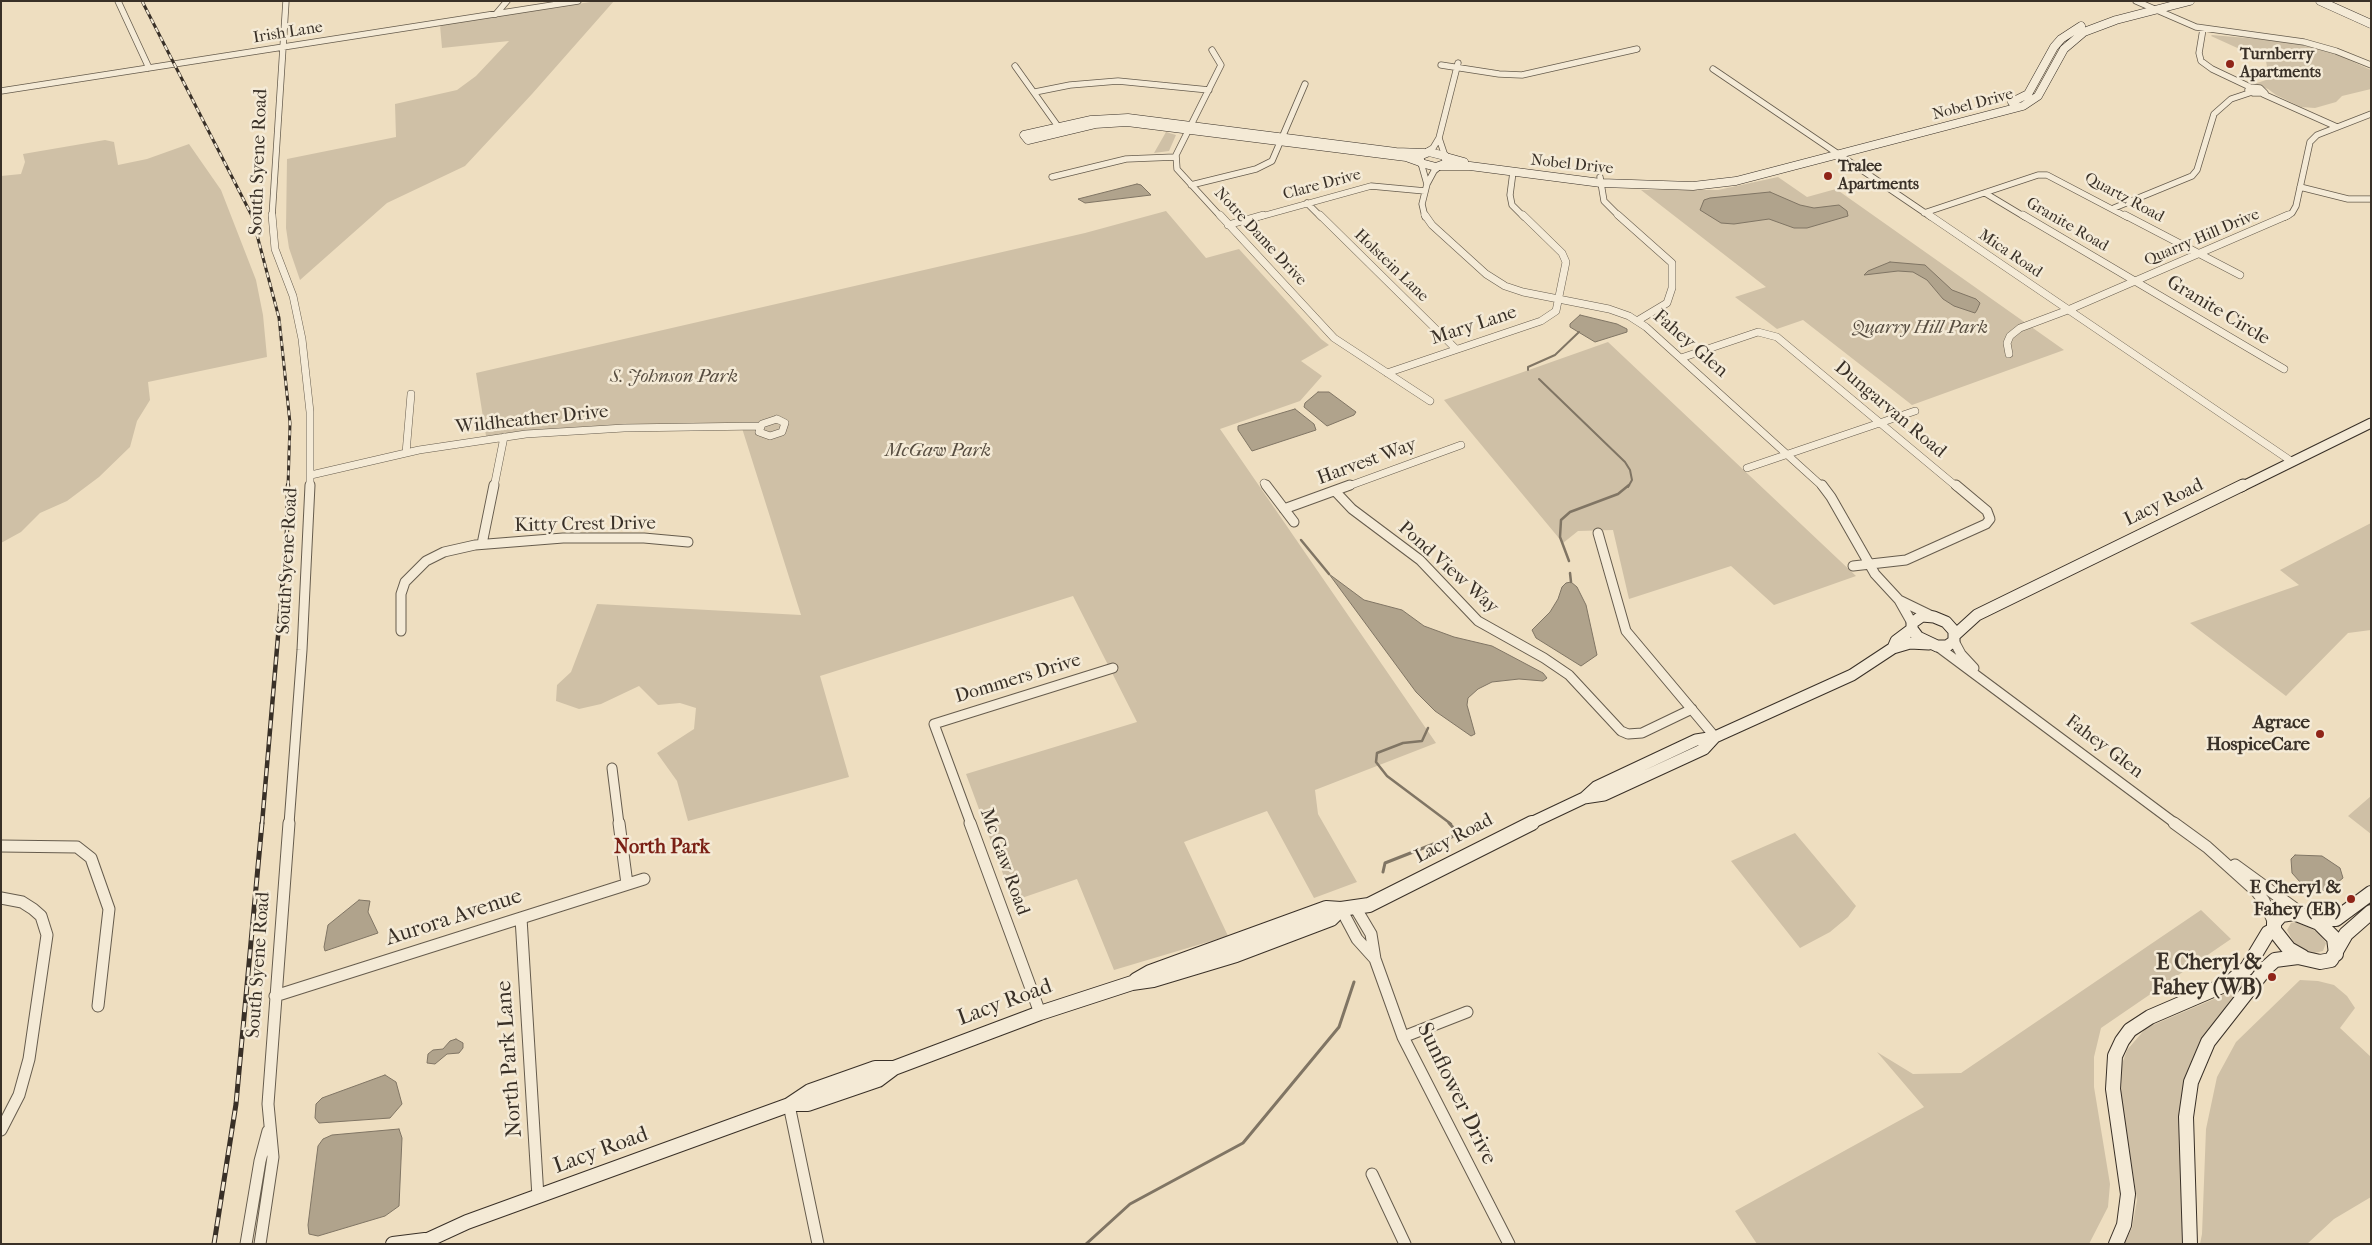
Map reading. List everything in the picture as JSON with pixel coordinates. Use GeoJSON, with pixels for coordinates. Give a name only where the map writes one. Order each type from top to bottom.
{"type":"FeatureCollection","features":[{"type":"Feature","properties":{"kind":"street"},"geometry":{"type":"LineString","coordinates":[[118,1],[149,68]]}},
{"type":"Feature","properties":{"kind":"street","name":"South Syene Road"},"geometry":{"type":"LineString","coordinates":[[260,1244],[273,1157],[268,1104],[301,660],[311,475],[310,412],[302,339],[293,296],[274,242],[272,218],[286,1]]}},
{"type":"Feature","properties":{"kind":"street"},"geometry":{"type":"LineString","coordinates":[[496,14],[507,1]]}},
{"type":"Feature","properties":{"kind":"street","name":"Irish Lane"},"geometry":{"type":"LineString","coordinates":[[1,91],[578,1]]}},
{"type":"Feature","properties":{"kind":"street"},"geometry":{"type":"LineString","coordinates":[[2136,1],[2204,29],[2304,42],[2336,51],[2371,65]]}},
{"type":"Feature","properties":{"kind":"street","name":"Nobel Drive"},"geometry":{"type":"LineString","coordinates":[[1061,130],[1127,120],[1406,157],[1427,166],[1470,166],[1600,180],[1726,180],[2023,106],[2034,100],[2042,92],[2064,49],[2076,38],[2111,22],[2170,1]]}},
{"type":"Feature","properties":{"kind":"street","name":"Nobel Drive"},"geometry":{"type":"LineString","coordinates":[[2152,8],[2190,1]]}},
{"type":"Feature","properties":{"kind":"street"},"geometry":{"type":"LineString","coordinates":[[2320,1],[2371,24]]}},
{"type":"Feature","properties":{"kind":"street"},"geometry":{"type":"LineString","coordinates":[[2330,1],[2371,20]]}},
{"type":"Feature","properties":{"kind":"street"},"geometry":{"type":"LineString","coordinates":[[2204,29],[2199,53],[2201,61],[2212,70],[2251,90],[2336,127]]}},
{"type":"Feature","properties":{"kind":"street"},"geometry":{"type":"LineString","coordinates":[[1052,178],[1126,159],[1175,158],[1221,65],[1212,50]]}},
{"type":"Feature","properties":{"kind":"street"},"geometry":{"type":"LineString","coordinates":[[1441,65],[1457,64],[1499,74],[1522,75],[1637,50]]}},
{"type":"Feature","properties":{"kind":"street"},"geometry":{"type":"LineString","coordinates":[[1420,162],[1419,156],[1433,148],[1439,138],[1457,64]]}},
{"type":"Feature","properties":{"kind":"street"},"geometry":{"type":"LineString","coordinates":[[1015,66],[1061,130]]}},
{"type":"Feature","properties":{"kind":"street","name":"Mica Road"},"geometry":{"type":"LineString","coordinates":[[1713,70],[2291,461]]}},
{"type":"Feature","properties":{"kind":"street"},"geometry":{"type":"LineString","coordinates":[[1035,92],[1118,80],[1209,90]]}},
{"type":"Feature","properties":{"kind":"street"},"geometry":{"type":"LineString","coordinates":[[1191,185],[1262,167],[1274,159],[1305,84]]}},
{"type":"Feature","properties":{"kind":"street"},"geometry":{"type":"LineString","coordinates":[[2114,208],[2192,176],[2197,170],[2214,114],[2231,99],[2251,90]]}},
{"type":"Feature","properties":{"kind":"street","name":"Quarry Hill Drive"},"geometry":{"type":"LineString","coordinates":[[2009,354],[2007,343],[2010,336],[2020,328],[2068,310],[2273,223],[2292,213],[2296,206],[2310,142],[2317,136],[2336,127],[2371,114]]}},
{"type":"Feature","properties":{"kind":"street"},"geometry":{"type":"LineString","coordinates":[[1426,188],[1434,171],[1448,161],[1439,138]]}},
{"type":"Feature","properties":{"kind":"street","name":"Nobel Drive"},"geometry":{"type":"LineString","coordinates":[[1336,147],[1396,152],[1437,152],[1460,162],[1600,180]]}},
{"type":"Feature","properties":{"kind":"street","name":"Notre Dame Drive"},"geometry":{"type":"LineString","coordinates":[[1175,158],[1178,170],[1191,185],[1334,338],[1430,401]]}},
{"type":"Feature","properties":{"kind":"street","name":"Fahey Glen"},"geometry":{"type":"LineString","coordinates":[[1420,162],[1426,188],[1422,209],[1432,226],[1486,274],[1494,280],[1516,290],[1609,309],[1636,320],[1820,483],[1831,497],[1869,564],[1886,588],[1899,600],[1938,618]]}},
{"type":"Feature","properties":{"kind":"street"},"geometry":{"type":"LineString","coordinates":[[1514,172],[1510,195],[1512,206],[1565,257],[1567,266],[1560,299]]}},
{"type":"Feature","properties":{"kind":"street","name":"Quartz Road"},"geometry":{"type":"LineString","coordinates":[[1985,193],[2038,175],[2047,175],[2114,208],[2240,275]]}},
{"type":"Feature","properties":{"kind":"street"},"geometry":{"type":"LineString","coordinates":[[1600,180],[1604,201],[1608,206],[1672,263],[1672,288],[1666,303],[1636,320]]}},
{"type":"Feature","properties":{"kind":"street","name":"Clare Drive"},"geometry":{"type":"LineString","coordinates":[[1228,225],[1376,186],[1426,188]]}},
{"type":"Feature","properties":{"kind":"street"},"geometry":{"type":"LineString","coordinates":[[2300,187],[2348,200],[2371,199]]}},
{"type":"Feature","properties":{"kind":"street"},"geometry":{"type":"LineString","coordinates":[[1924,213],[1985,193]]}},
{"type":"Feature","properties":{"kind":"street","name":"Granite Road"},"geometry":{"type":"LineString","coordinates":[[1985,193],[2136,281]]}},
{"type":"Feature","properties":{"kind":"street","name":"Holstein Lane"},"geometry":{"type":"LineString","coordinates":[[1307,203],[1456,349]]}},
{"type":"Feature","properties":{"kind":"street","name":"Granite Circle"},"geometry":{"type":"LineString","coordinates":[[2136,281],[2284,369]]}},
{"type":"Feature","properties":{"kind":"street","name":"Mary Lane"},"geometry":{"type":"LineString","coordinates":[[1388,373],[1542,321],[1556,311],[1560,299]]}},
{"type":"Feature","properties":{"kind":"street","name":"Dungarvan Road"},"geometry":{"type":"LineString","coordinates":[[1681,358],[1748,335],[1765,332],[1777,337],[1987,511],[1990,519],[1986,524],[1906,560],[1869,564]]}},
{"type":"Feature","properties":{"kind":"street"},"geometry":{"type":"LineString","coordinates":[[406,453],[411,394]]}},
{"type":"Feature","properties":{"kind":"street"},"geometry":{"type":"LineString","coordinates":[[1747,468],[1915,411]]}},
{"type":"Feature","properties":{"kind":"street","name":"Lacy Road"},"geometry":{"type":"LineString","coordinates":[[1955,638],[1974,617],[2371,423]]}},
{"type":"Feature","properties":{"kind":"street","name":"Wildheather Drive"},"geometry":{"type":"LineString","coordinates":[[311,475],[406,453],[504,436],[599,429],[760,426]]}},
{"type":"Feature","properties":{"kind":"street"},"geometry":{"type":"LineString","coordinates":[[482,544],[504,436]]}},
{"type":"Feature","properties":{"kind":"street","name":"Harvest Way"},"geometry":{"type":"LineString","coordinates":[[1284,509],[1461,445]]}},
{"type":"Feature","properties":{"kind":"street"},"geometry":{"type":"LineString","coordinates":[[1264,483],[1294,522]]}},
{"type":"Feature","properties":{"kind":"street","name":"Pond View Way"},"geometry":{"type":"LineString","coordinates":[[1335,490],[1352,509],[1420,560],[1478,621],[1570,675],[1621,731],[1636,735],[1692,709]]}},
{"type":"Feature","properties":{"kind":"street"},"geometry":{"type":"LineString","coordinates":[[1598,533],[1626,631],[1715,737]]}},
{"type":"Feature","properties":{"kind":"street","name":"Kitty Crest Drive"},"geometry":{"type":"LineString","coordinates":[[401,632],[402,594],[405,582],[414,570],[444,552],[482,544],[563,538],[644,538],[688,542]]}},
{"type":"Feature","properties":{"kind":"street"},"geometry":{"type":"LineString","coordinates":[[1853,566],[1869,564]]}},
{"type":"Feature","properties":{"kind":"street","name":"Fahey Glen"},"geometry":{"type":"LineString","coordinates":[[1899,600],[1912,626]]}},
{"type":"Feature","properties":{"kind":"street"},"geometry":{"type":"LineString","coordinates":[[1922,616],[1938,618],[1951,626],[1955,638],[1947,646],[1933,645],[1918,637],[1912,626],[1922,616]]}},
{"type":"Feature","properties":{"kind":"street","name":"Lacy Road"},"geometry":{"type":"LineString","coordinates":[[1938,618],[1974,617]]}},
{"type":"Feature","properties":{"kind":"street","name":"Lacy Road"},"geometry":{"type":"LineString","coordinates":[[1893,648],[1896,641],[1912,626]]}},
{"type":"Feature","properties":{"kind":"street","name":"Fahey Glen"},"geometry":{"type":"LineString","coordinates":[[1955,638],[1961,654],[1980,676]]}},
{"type":"Feature","properties":{"kind":"street","name":"Lacy Road"},"geometry":{"type":"LineString","coordinates":[[394,1244],[422,1242],[538,1197],[791,1104],[808,1104],[878,1080],[894,1068],[1040,1013],[1132,983],[1150,972],[1326,908],[1348,908],[1377,900],[1493,840],[1584,798],[1596,787],[1687,744],[1715,737],[1852,675],[1893,648],[1910,643],[1933,645]]}},
{"type":"Feature","properties":{"kind":"street","name":"Fahey Glen"},"geometry":{"type":"LineString","coordinates":[[1933,645],[1980,676],[2207,847],[2306,916]]}},
{"type":"Feature","properties":{"kind":"street","name":"Dommers Drive"},"geometry":{"type":"LineString","coordinates":[[934,724],[1113,668]]}},
{"type":"Feature","properties":{"kind":"street","name":"Mc Gaw Road"},"geometry":{"type":"LineString","coordinates":[[934,724],[1040,1013]]}},
{"type":"Feature","properties":{"kind":"street"},"geometry":{"type":"LineString","coordinates":[[612,768],[627,884]]}},
{"type":"Feature","properties":{"kind":"street"},"geometry":{"type":"LineString","coordinates":[[1,846],[76,847],[91,858],[110,909],[98,1006]]}},
{"type":"Feature","properties":{"kind":"street","name":"Fahey Glen"},"geometry":{"type":"LineString","coordinates":[[2207,847],[2257,892],[2264,901],[2274,927]]}},
{"type":"Feature","properties":{"kind":"street","name":"Aurora Avenue"},"geometry":{"type":"LineString","coordinates":[[275,996],[644,879]]}},
{"type":"Feature","properties":{"kind":"street"},"geometry":{"type":"LineString","coordinates":[[2116,1244],[2124,1225],[2128,1194],[2113,1089],[2115,1056],[2122,1041],[2130,1030],[2150,1017],[2215,990],[2234,979],[2247,968],[2281,915],[2286,913],[2336,918],[2371,893]]}},
{"type":"Feature","properties":{"kind":"street"},"geometry":{"type":"LineString","coordinates":[[1,898],[22,902],[42,916],[47,936],[29,1059],[19,1095],[1,1130]]}},
{"type":"Feature","properties":{"kind":"street","name":"Sunflower Drive"},"geometry":{"type":"LineString","coordinates":[[1348,908],[1357,939],[1375,959],[1403,1037],[1509,1244]]}},
{"type":"Feature","properties":{"kind":"street"},"geometry":{"type":"LineString","coordinates":[[2190,1244],[2186,1117],[2196,1068],[2208,1042],[2266,968],[2280,958],[2298,957],[2314,961],[2331,960],[2346,934],[2371,912]]}},
{"type":"Feature","properties":{"kind":"street"},"geometry":{"type":"LineString","coordinates":[[2306,916],[2319,923],[2334,938],[2336,954]]}},
{"type":"Feature","properties":{"kind":"street","name":"North Park Lane"},"geometry":{"type":"LineString","coordinates":[[521,918],[538,1197]]}},
{"type":"Feature","properties":{"kind":"street"},"geometry":{"type":"LineString","coordinates":[[2274,927],[2289,949],[2314,961]]}},
{"type":"Feature","properties":{"kind":"street"},"geometry":{"type":"LineString","coordinates":[[1403,1037],[1467,1012]]}},
{"type":"Feature","properties":{"kind":"street"},"geometry":{"type":"LineString","coordinates":[[791,1104],[812,1223],[818,1244]]}},
{"type":"Feature","properties":{"kind":"street","name":"South Syene Road"},"geometry":{"type":"LineString","coordinates":[[246,1244],[260,1161],[269,1127]]}},
{"type":"Feature","properties":{"kind":"street"},"geometry":{"type":"LineString","coordinates":[[1372,1174],[1405,1244]]}},
{"type":"Feature","properties":{"kind":"green space"},"geometry":{"type":"Polygon","coordinates":[[[597,1],[614,1],[465,166],[387,203],[300,280],[289,248],[286,228],[287,159],[396,137],[395,104],[457,90],[476,76],[509,41],[442,48],[440,25],[597,1]]]}},
{"type":"Feature","properties":{"kind":"green space"},"geometry":{"type":"Polygon","coordinates":[[[2212,35],[2293,42],[2334,53],[2371,70],[2371,89],[2342,96],[2336,102],[2315,108],[2301,107],[2268,89],[2254,84],[2269,79],[2266,61],[2212,35]]]}},
{"type":"Feature","properties":{"kind":"green space"},"geometry":{"type":"Polygon","coordinates":[[[1166,132],[1176,135],[1169,151],[1154,153],[1166,132]]]}},
{"type":"Feature","properties":{"kind":"green space"},"geometry":{"type":"Polygon","coordinates":[[[105,140],[114,142],[118,165],[147,159],[189,144],[221,190],[256,280],[263,315],[267,357],[148,382],[150,400],[137,421],[130,447],[99,477],[67,501],[40,513],[21,532],[1,543],[1,176],[21,174],[25,162],[23,154],[105,140]]]}},
{"type":"Feature","properties":{"kind":"green space","name":"Quarry Hill Park"},"geometry":{"type":"Polygon","coordinates":[[[1778,177],[1807,197],[1836,189],[2064,350],[1912,405],[1803,320],[1777,329],[1735,297],[1766,287],[1641,190],[1718,190],[1778,177]]]}},
{"type":"Feature","properties":{"kind":"green space","name":"McGaw Park"},"geometry":{"type":"Polygon","coordinates":[[[1166,211],[1206,258],[1239,249],[1321,339],[1329,345],[1301,361],[1322,376],[1300,401],[1220,429],[1436,743],[1315,790],[1318,814],[1357,882],[1314,898],[1267,811],[1184,842],[1228,936],[1114,970],[1077,879],[1013,901],[966,774],[1137,722],[1073,596],[820,676],[849,777],[688,821],[677,781],[657,753],[694,729],[696,708],[680,703],[658,705],[639,686],[601,704],[579,709],[556,701],[557,685],[571,672],[597,604],[801,615],[741,425],[601,426],[486,436],[476,373],[1085,233],[1166,211]]]}},
{"type":"Feature","properties":{"kind":"green space"},"geometry":{"type":"Polygon","coordinates":[[[1608,342],[1856,576],[1774,605],[1731,566],[1629,599],[1613,530],[1578,531],[1563,543],[1444,400],[1608,342]]]}},
{"type":"Feature","properties":{"kind":"green space"},"geometry":{"type":"Polygon","coordinates":[[[2371,523],[2371,630],[2348,633],[2286,696],[2190,623],[2299,585],[2280,570],[2371,523]]]}},
{"type":"Feature","properties":{"kind":"green space"},"geometry":{"type":"Polygon","coordinates":[[[2371,796],[2371,834],[2348,816],[2371,796]]]}},
{"type":"Feature","properties":{"kind":"green space"},"geometry":{"type":"Polygon","coordinates":[[[1795,833],[1856,906],[1848,917],[1830,932],[1800,948],[1731,861],[1795,833]]]}},
{"type":"Feature","properties":{"kind":"green space"},"geometry":{"type":"Polygon","coordinates":[[[2201,910],[2231,939],[2101,1028],[2094,1057],[2094,1087],[2110,1184],[2108,1207],[2089,1244],[1757,1244],[1735,1211],[1924,1107],[1877,1052],[1913,1074],[1961,1073],[2201,910]]]}},
{"type":"Feature","properties":{"kind":"green space"},"geometry":{"type":"Polygon","coordinates":[[[2296,922],[2319,933],[2326,943],[2323,951],[2308,952],[2295,945],[2287,930],[2291,923],[2296,922]]]}},
{"type":"Feature","properties":{"kind":"green space"},"geometry":{"type":"Polygon","coordinates":[[[2246,979],[2249,981],[2197,1048],[2187,1075],[2183,1244],[2124,1244],[2132,1228],[2137,1200],[2121,1095],[2122,1064],[2127,1050],[2146,1028],[2221,996],[2246,979]]]}},
{"type":"Feature","properties":{"kind":"green space"},"geometry":{"type":"Polygon","coordinates":[[[2300,980],[2318,981],[2334,985],[2347,996],[2355,1008],[2340,1028],[2371,1057],[2371,1197],[2334,1219],[2307,1244],[2200,1244],[2206,1129],[2217,1077],[2236,1042],[2300,980]]]}},
{"type":"Feature","properties":{"kind":"shaded area"},"geometry":{"type":"Polygon","coordinates":[[[1137,184],[1141,185],[1151,195],[1085,203],[1078,199],[1137,184]]]}},
{"type":"Feature","properties":{"kind":"shaded area"},"geometry":{"type":"Polygon","coordinates":[[[1770,192],[1800,205],[1814,208],[1839,205],[1847,211],[1848,216],[1807,228],[1794,228],[1769,219],[1734,224],[1721,223],[1700,210],[1704,200],[1710,198],[1770,192]]]}},
{"type":"Feature","properties":{"kind":"shaded area"},"geometry":{"type":"Polygon","coordinates":[[[1890,262],[1925,265],[1952,290],[1976,299],[1980,303],[1977,310],[1975,313],[1954,306],[1943,299],[1927,280],[1913,272],[1898,271],[1864,275],[1868,271],[1890,262]]]}},
{"type":"Feature","properties":{"kind":"shaded area"},"geometry":{"type":"Polygon","coordinates":[[[1580,315],[1617,324],[1627,329],[1627,332],[1595,342],[1570,327],[1570,324],[1580,315]]]}},
{"type":"Feature","properties":{"kind":"shaded area"},"geometry":{"type":"Polygon","coordinates":[[[1318,392],[1329,392],[1356,412],[1354,415],[1327,426],[1304,407],[1305,403],[1318,392]]]}},
{"type":"Feature","properties":{"kind":"shaded area"},"geometry":{"type":"Polygon","coordinates":[[[1295,409],[1314,424],[1316,430],[1252,451],[1238,430],[1238,426],[1295,409]]]}},
{"type":"Feature","properties":{"kind":"shaded area"},"geometry":{"type":"Polygon","coordinates":[[[1329,574],[1364,600],[1402,610],[1424,626],[1454,637],[1492,646],[1543,673],[1547,678],[1543,681],[1519,679],[1492,682],[1478,689],[1468,698],[1467,705],[1475,734],[1471,736],[1435,711],[1416,692],[1329,574]]]}},
{"type":"Feature","properties":{"kind":"shaded area"},"geometry":{"type":"Polygon","coordinates":[[[1571,582],[1577,587],[1586,605],[1597,655],[1581,666],[1536,638],[1532,630],[1550,612],[1558,599],[1562,587],[1566,583],[1571,582]]]}},
{"type":"Feature","properties":{"kind":"shaded area"},"geometry":{"type":"Polygon","coordinates":[[[2295,855],[2322,856],[2340,868],[2343,878],[2332,887],[2320,892],[2311,891],[2292,873],[2291,859],[2295,855]]]}},
{"type":"Feature","properties":{"kind":"shaded area"},"geometry":{"type":"Polygon","coordinates":[[[359,900],[370,901],[368,912],[378,933],[325,951],[328,925],[359,900]]]}},
{"type":"Feature","properties":{"kind":"shaded area"},"geometry":{"type":"Polygon","coordinates":[[[456,1039],[463,1043],[463,1048],[459,1053],[447,1054],[435,1064],[427,1063],[428,1054],[433,1050],[443,1049],[450,1041],[456,1039]]]}},
{"type":"Feature","properties":{"kind":"shaded area"},"geometry":{"type":"Polygon","coordinates":[[[385,1075],[396,1082],[402,1104],[390,1118],[319,1123],[315,1118],[316,1104],[322,1098],[385,1075]]]}},
{"type":"Feature","properties":{"kind":"shaded area"},"geometry":{"type":"Polygon","coordinates":[[[399,1129],[402,1138],[399,1206],[385,1216],[318,1236],[309,1234],[308,1225],[318,1146],[323,1139],[332,1135],[399,1129]]]}},
{"type":"Feature","properties":{"kind":"waterway"},"geometry":{"type":"LineString","coordinates":[[1528,370],[1528,367],[1555,355],[1579,332]]}},
{"type":"Feature","properties":{"kind":"waterway"},"geometry":{"type":"LineString","coordinates":[[1539,379],[1625,462],[1630,470],[1632,480],[1628,487]]}},
{"type":"Feature","properties":{"kind":"waterway"},"geometry":{"type":"LineString","coordinates":[[1569,561],[1560,537],[1561,520],[1570,512],[1618,494],[1629,485]]}},
{"type":"Feature","properties":{"kind":"waterway"},"geometry":{"type":"LineString","coordinates":[[1301,540],[1329,574]]}},
{"type":"Feature","properties":{"kind":"waterway"},"geometry":{"type":"LineString","coordinates":[[1570,573],[1571,582]]}},
{"type":"Feature","properties":{"kind":"waterway"},"geometry":{"type":"LineString","coordinates":[[1428,728],[1422,741],[1403,743],[1377,753],[1376,762],[1387,776],[1451,824]]}},
{"type":"Feature","properties":{"kind":"waterway"},"geometry":{"type":"LineString","coordinates":[[1383,872],[1385,863],[1459,834],[1449,823]]}},
{"type":"Feature","properties":{"kind":"waterway"},"geometry":{"type":"LineString","coordinates":[[1086,1244],[1130,1204],[1243,1143],[1339,1027],[1354,982]]}},
{"type":"Feature","properties":{"kind":"railway"},"geometry":{"type":"LineString","coordinates":[[142,1],[252,216],[279,318],[290,423],[288,487]]}},
{"type":"Feature","properties":{"kind":"railway"},"geometry":{"type":"LineString","coordinates":[[262,824],[287,531],[288,485]]}},
{"type":"Feature","properties":{"kind":"railway"},"geometry":{"type":"LineString","coordinates":[[214,1244],[236,1104],[262,823]]}},
{"type":"Feature","properties":{"kind":"place","name":"Turnberry Apartments"},"geometry":{"type":"Point","coordinates":[2230,64]}},
{"type":"Feature","properties":{"kind":"place","name":"Tralee Apartments"},"geometry":{"type":"Point","coordinates":[1828,176]}},
{"type":"Feature","properties":{"kind":"place","name":"Agrace HospiceCare"},"geometry":{"type":"Point","coordinates":[2320,734]}},
{"type":"Feature","properties":{"kind":"place","name":"E Cheryl & Fahey (EB)"},"geometry":{"type":"Point","coordinates":[2351,899]}},
{"type":"Feature","properties":{"kind":"place","name":"E Cheryl & Fahey (WB)"},"geometry":{"type":"Point","coordinates":[2272,977]}},
{"type":"Feature","properties":{"kind":"district","name":"North Park"},"geometry":{"type":"Point","coordinates":[662,848]}},
{"type":"Feature","properties":{"kind":"park label","name":"S. Johnson Park"},"geometry":{"type":"Point","coordinates":[674,377]}}]}
